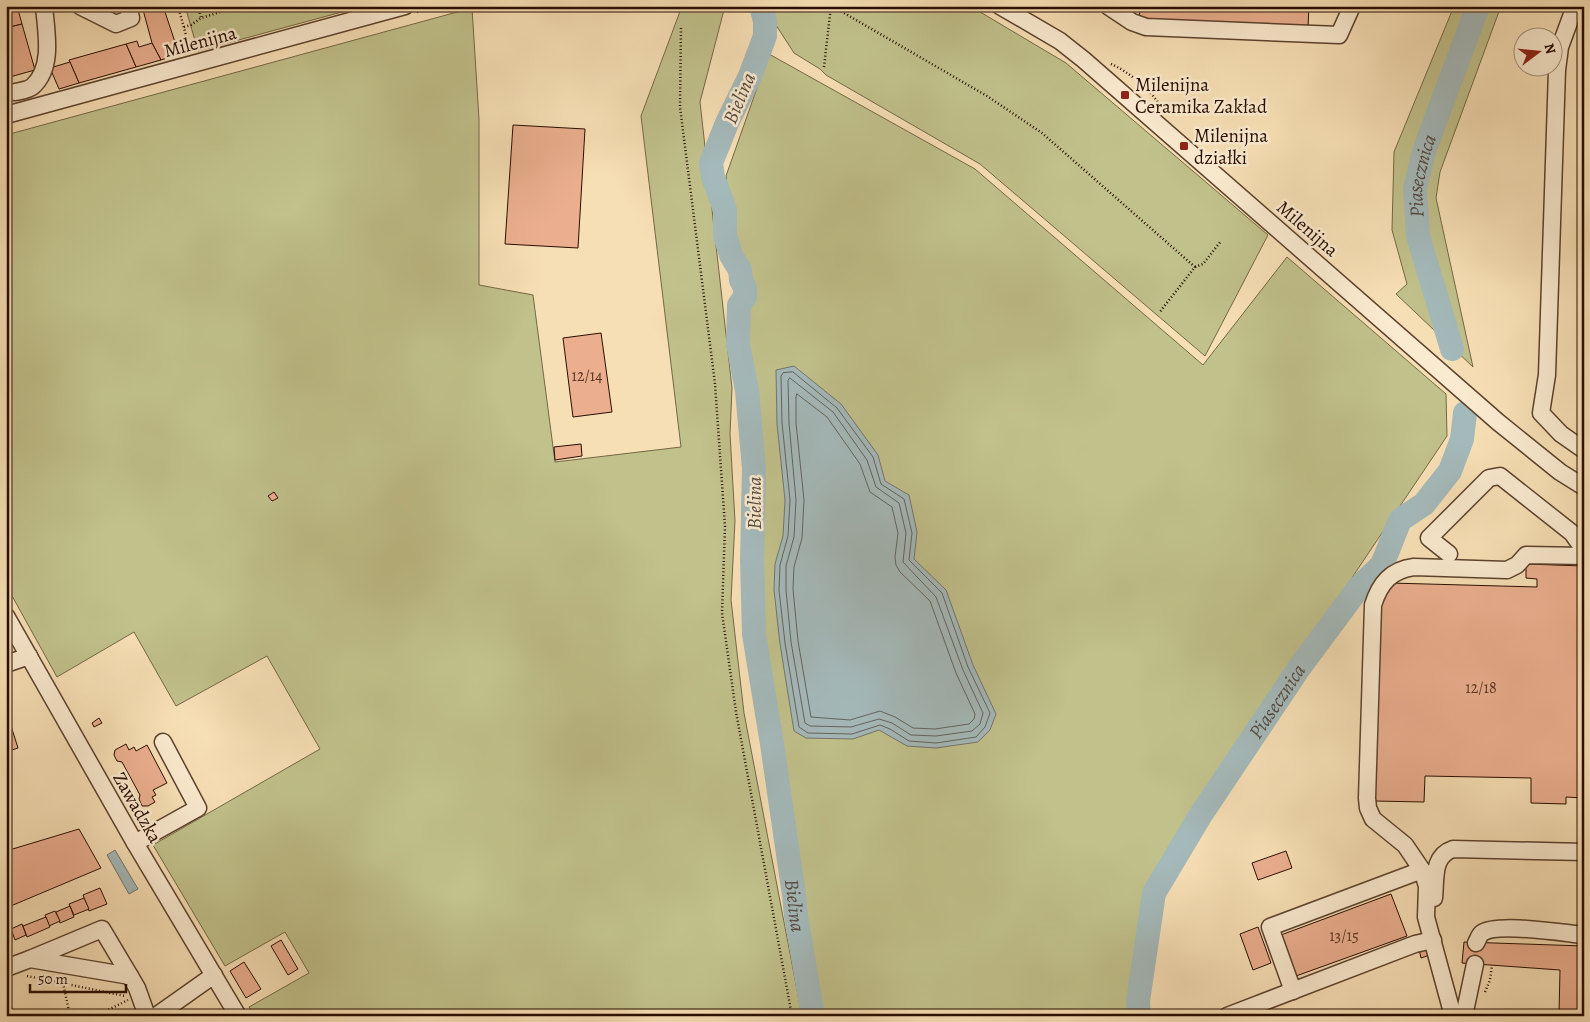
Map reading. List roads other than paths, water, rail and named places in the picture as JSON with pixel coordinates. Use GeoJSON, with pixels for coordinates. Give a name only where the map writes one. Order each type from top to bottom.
{"type":"FeatureCollection","features":[{"type":"Feature","properties":{"kind":"street"},"geometry":{"type":"LineString","coordinates":[[15,92],[32,87],[43,75],[48,46],[44,6]]}},
{"type":"Feature","properties":{"kind":"street"},"geometry":{"type":"LineString","coordinates":[[80,6],[116,24],[131,18],[128,6]]}},
{"type":"Feature","properties":{"kind":"street","name":"Milenijna"},"geometry":{"type":"LineString","coordinates":[[6,115],[405,6]]}},
{"type":"Feature","properties":{"kind":"street","name":"Milenijna"},"geometry":{"type":"LineString","coordinates":[[1000,6],[1060,41],[1084,60],[1498,422],[1560,472],[1584,487]]}},
{"type":"Feature","properties":{"kind":"street"},"geometry":{"type":"LineString","coordinates":[[1108,6],[1132,22],[1146,27],[1338,35],[1352,6]]}},
{"type":"Feature","properties":{"kind":"street"},"geometry":{"type":"LineString","coordinates":[[1576,6],[1560,47],[1556,70],[1547,375],[1541,413],[1561,434],[1584,450]]}},
{"type":"Feature","properties":{"kind":"street"},"geometry":{"type":"LineString","coordinates":[[1449,554],[1429,538],[1489,478],[1500,476],[1572,533],[1584,550]]}},
{"type":"Feature","properties":{"kind":"street"},"geometry":{"type":"LineString","coordinates":[[1460,1015],[1438,938],[1426,916],[1427,886],[1422,870],[1405,845],[1373,819],[1368,808],[1373,605],[1376,594],[1390,575],[1402,569],[1414,567],[1507,570],[1517,565],[1526,555],[1584,556]]}},
{"type":"Feature","properties":{"kind":"street","name":"Zawadzka"},"geometry":{"type":"LineString","coordinates":[[6,616],[135,843],[238,1016]]}},
{"type":"Feature","properties":{"kind":"street"},"geometry":{"type":"LineString","coordinates":[[6,664],[29,656]]}},
{"type":"Feature","properties":{"kind":"street"},"geometry":{"type":"LineString","coordinates":[[135,843],[198,808],[163,742]]}},
{"type":"Feature","properties":{"kind":"street"},"geometry":{"type":"LineString","coordinates":[[1438,938],[1434,904],[1438,860],[1446,852],[1453,849],[1584,852]]}},
{"type":"Feature","properties":{"kind":"street"},"geometry":{"type":"LineString","coordinates":[[1292,991],[1270,927],[1422,870]]}},
{"type":"Feature","properties":{"kind":"street"},"geometry":{"type":"LineString","coordinates":[[1476,943],[1480,934],[1488,930],[1517,928],[1584,935]]}},
{"type":"Feature","properties":{"kind":"street"},"geometry":{"type":"LineString","coordinates":[[6,968],[102,929],[137,988],[147,1016]]}},
{"type":"Feature","properties":{"kind":"street"},"geometry":{"type":"LineString","coordinates":[[1227,1016],[1415,944],[1438,938]]}},
{"type":"Feature","properties":{"kind":"street"},"geometry":{"type":"LineString","coordinates":[[30,959],[130,976]]}},
{"type":"Feature","properties":{"kind":"street"},"geometry":{"type":"LineString","coordinates":[[1460,1015],[1475,964]]}},
{"type":"Feature","properties":{"kind":"street"},"geometry":{"type":"LineString","coordinates":[[156,1016],[214,975]]}},
{"type":"Feature","properties":{"kind":"water"},"geometry":{"type":"Polygon","coordinates":[[[794,366],[841,404],[878,455],[885,481],[909,495],[917,532],[914,559],[946,590],[973,665],[996,714],[990,730],[978,742],[936,748],[907,746],[879,730],[853,739],[806,738],[794,731],[780,644],[774,590],[775,564],[783,536],[785,500],[777,424],[776,370],[794,366]]]}},
{"type":"Feature","properties":{"kind":"water"},"geometry":{"type":"Polygon","coordinates":[[[115,850],[138,889],[129,894],[107,855],[115,850]]]}},
{"type":"Feature","properties":{"kind":"waterway","name":"Bielina"},"geometry":{"type":"LineString","coordinates":[[761,6],[765,21],[765,36],[750,76],[727,123],[711,163],[713,177],[725,210],[725,235],[731,255],[740,270],[741,280],[745,288],[745,297],[739,305],[738,344],[747,391],[754,468],[752,560],[754,634],[772,744],[796,916],[813,1016]]}},
{"type":"Feature","properties":{"kind":"waterway","name":"Piasecznica"},"geometry":{"type":"LineString","coordinates":[[1452,349],[1418,236],[1415,189],[1424,151],[1478,6]]}},
{"type":"Feature","properties":{"kind":"waterway","name":"Piasecznica"},"geometry":{"type":"LineString","coordinates":[[1139,1016],[1138,1001],[1154,893],[1200,816],[1299,668],[1360,586],[1382,565],[1400,520],[1424,504],[1450,471],[1462,439],[1465,413]]}},
{"type":"Feature","properties":{"kind":"place","name":"Milenijna Ceramika Zakład"},"geometry":{"type":"Point","coordinates":[1125,95]}},
{"type":"Feature","properties":{"kind":"place","name":"Milenijna działki"},"geometry":{"type":"Point","coordinates":[1184,146]}}]}
